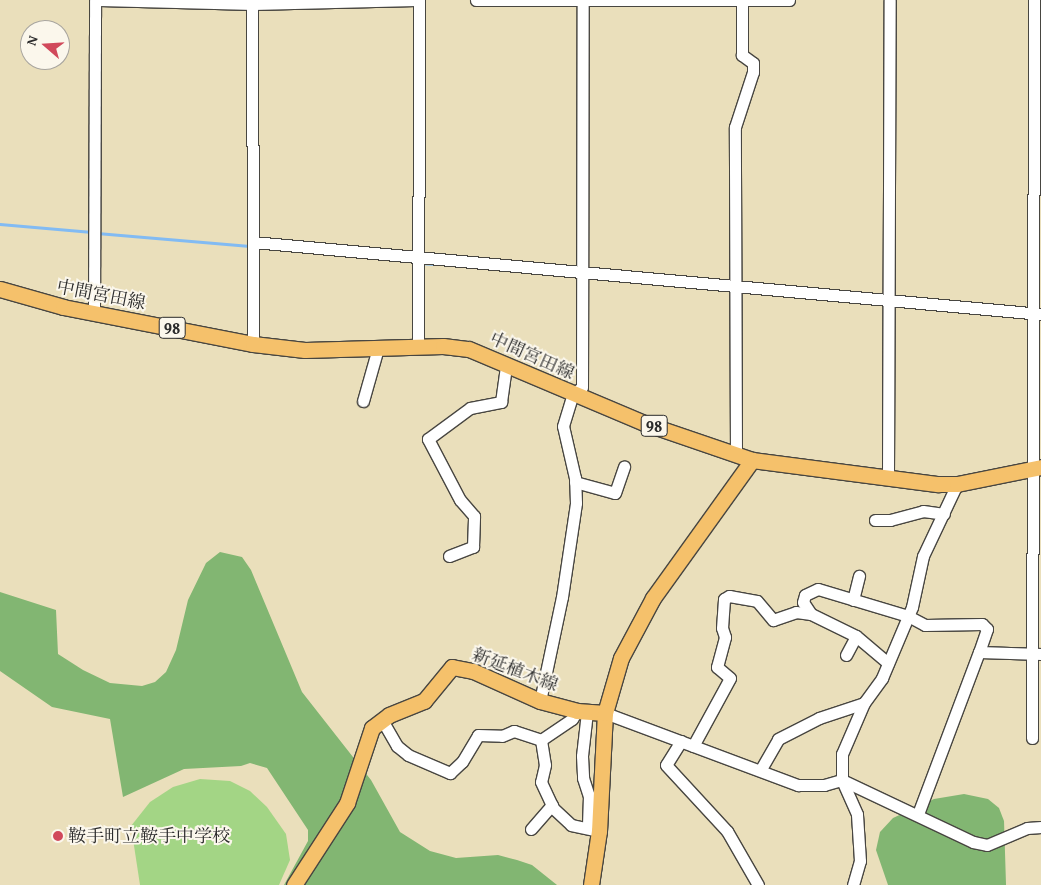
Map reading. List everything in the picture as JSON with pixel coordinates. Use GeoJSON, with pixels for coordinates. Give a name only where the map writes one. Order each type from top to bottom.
{"type":"FeatureCollection","features":[{"type":"Feature","properties":{"kind":"main road","name":"中間宮田線"},"geometry":{"type":"LineString","coordinates":[[0,289],[26,299],[252,344],[305,350],[418,347],[469,349],[644,423],[752,460],[957,484],[1036,468]]}},
{"type":"Feature","properties":{"kind":"main road"},"geometry":{"type":"LineString","coordinates":[[591,885],[593,829],[605,713],[622,658],[641,619],[752,460]]}},
{"type":"Feature","properties":{"kind":"main road","name":"新延植木線"},"geometry":{"type":"LineString","coordinates":[[294,885],[347,803],[365,742],[372,728],[382,720],[424,702],[452,667],[473,670],[540,701],[582,711],[605,713]]}},
{"type":"Feature","properties":{"kind":"street"},"geometry":{"type":"LineString","coordinates":[[94,313],[95,0]]}},
{"type":"Feature","properties":{"kind":"street"},"geometry":{"type":"LineString","coordinates":[[99,0],[252,2],[418,0],[418,347]]}},
{"type":"Feature","properties":{"kind":"street"},"geometry":{"type":"LineString","coordinates":[[476,0],[788,0]]}},
{"type":"Feature","properties":{"kind":"street"},"geometry":{"type":"LineString","coordinates":[[540,701],[562,597],[576,503],[576,482],[563,426],[573,394],[582,387],[582,0]]}},
{"type":"Feature","properties":{"kind":"street"},"geometry":{"type":"LineString","coordinates":[[736,454],[737,286],[735,127],[753,72],[753,63],[742,55],[742,0]]}},
{"type":"Feature","properties":{"kind":"street"},"geometry":{"type":"LineString","coordinates":[[888,476],[890,0]]}},
{"type":"Feature","properties":{"kind":"street"},"geometry":{"type":"LineString","coordinates":[[1032,738],[1036,654],[1036,468],[1034,439],[1037,314],[1034,0]]}},
{"type":"Feature","properties":{"kind":"street"},"geometry":{"type":"LineString","coordinates":[[252,2],[252,344]]}},
{"type":"Feature","properties":{"kind":"street"},"geometry":{"type":"LineString","coordinates":[[253,242],[582,271],[888,303],[1037,314]]}},
{"type":"Feature","properties":{"kind":"street"},"geometry":{"type":"LineString","coordinates":[[363,401],[378,348]]}},
{"type":"Feature","properties":{"kind":"street"},"geometry":{"type":"LineString","coordinates":[[449,556],[473,547],[474,516],[460,500],[428,439],[470,408],[501,402],[506,365]]}},
{"type":"Feature","properties":{"kind":"street"},"geometry":{"type":"LineString","coordinates":[[576,482],[615,492],[624,466]]}},
{"type":"Feature","properties":{"kind":"street"},"geometry":{"type":"LineString","coordinates":[[853,885],[860,861],[857,814],[842,780],[842,754],[864,703],[888,663],[908,616],[923,556],[957,484]]}},
{"type":"Feature","properties":{"kind":"street"},"geometry":{"type":"LineString","coordinates":[[875,520],[890,520],[923,511],[944,514]]}},
{"type":"Feature","properties":{"kind":"street"},"geometry":{"type":"LineString","coordinates":[[852,600],[859,576]]}},
{"type":"Feature","properties":{"kind":"street"},"geometry":{"type":"LineString","coordinates":[[810,614],[803,602],[805,595],[818,589],[908,616],[925,625],[982,624],[987,630],[918,814]]}},
{"type":"Feature","properties":{"kind":"street"},"geometry":{"type":"LineString","coordinates":[[693,746],[730,678],[718,667],[725,637],[722,628],[724,600],[729,596],[757,601],[768,618],[773,620],[796,612],[810,614],[856,636],[888,663]]}},
{"type":"Feature","properties":{"kind":"street"},"geometry":{"type":"LineString","coordinates":[[846,655],[856,636]]}},
{"type":"Feature","properties":{"kind":"street"},"geometry":{"type":"LineString","coordinates":[[979,652],[1036,654]]}},
{"type":"Feature","properties":{"kind":"street"},"geometry":{"type":"LineString","coordinates":[[761,769],[778,739],[819,718],[864,703]]}},
{"type":"Feature","properties":{"kind":"street"},"geometry":{"type":"LineString","coordinates":[[541,740],[582,711]]}},
{"type":"Feature","properties":{"kind":"street"},"geometry":{"type":"LineString","coordinates":[[541,740],[546,765],[541,782],[552,805],[566,822],[593,829],[590,796],[583,778],[582,711]]}},
{"type":"Feature","properties":{"kind":"street"},"geometry":{"type":"LineString","coordinates":[[605,713],[761,769],[798,785],[824,785],[842,780],[918,814],[973,842],[987,845],[1027,828],[1041,827]]}},
{"type":"Feature","properties":{"kind":"street"},"geometry":{"type":"LineString","coordinates":[[382,720],[397,746],[444,772],[457,768],[478,735],[502,736],[514,731],[541,740]]}},
{"type":"Feature","properties":{"kind":"street"},"geometry":{"type":"LineString","coordinates":[[681,741],[666,766],[727,831],[758,885]]}},
{"type":"Feature","properties":{"kind":"street"},"geometry":{"type":"LineString","coordinates":[[531,829],[552,805]]}},
{"type":"Feature","properties":{"kind":"green space"},"geometry":{"type":"Polygon","coordinates":[[[220,552],[242,557],[251,570],[302,692],[371,780],[400,832],[430,851],[456,858],[498,855],[532,865],[557,885],[284,885],[308,841],[308,830],[267,768],[250,763],[241,766],[184,769],[123,797],[110,719],[52,707],[0,671],[0,592],[56,610],[58,654],[83,670],[110,683],[142,686],[155,682],[166,672],[176,650],[188,600],[206,563],[220,552]]]}},
{"type":"Feature","properties":{"kind":"green space"},"geometry":{"type":"Polygon","coordinates":[[[200,779],[230,781],[250,791],[267,807],[286,834],[290,860],[279,885],[140,885],[131,826],[150,802],[173,787],[200,779]]]}},
{"type":"Feature","properties":{"kind":"green space"},"geometry":{"type":"Polygon","coordinates":[[[964,794],[988,799],[999,808],[1004,821],[1006,885],[888,885],[876,850],[880,832],[893,818],[934,799],[964,794]]]}},
{"type":"Feature","properties":{"kind":"waterway"},"geometry":{"type":"LineString","coordinates":[[0,224],[92,232]]}},
{"type":"Feature","properties":{"kind":"waterway"},"geometry":{"type":"LineString","coordinates":[[97,233],[249,246]]}},
{"type":"Feature","properties":{"kind":"waterway"},"geometry":{"type":"LineString","coordinates":[[420,263],[435,264]]}},
{"type":"Feature","properties":{"kind":"place","name":"鞍手町立鞍手中学校"},"geometry":{"type":"Point","coordinates":[58,836]}}]}
